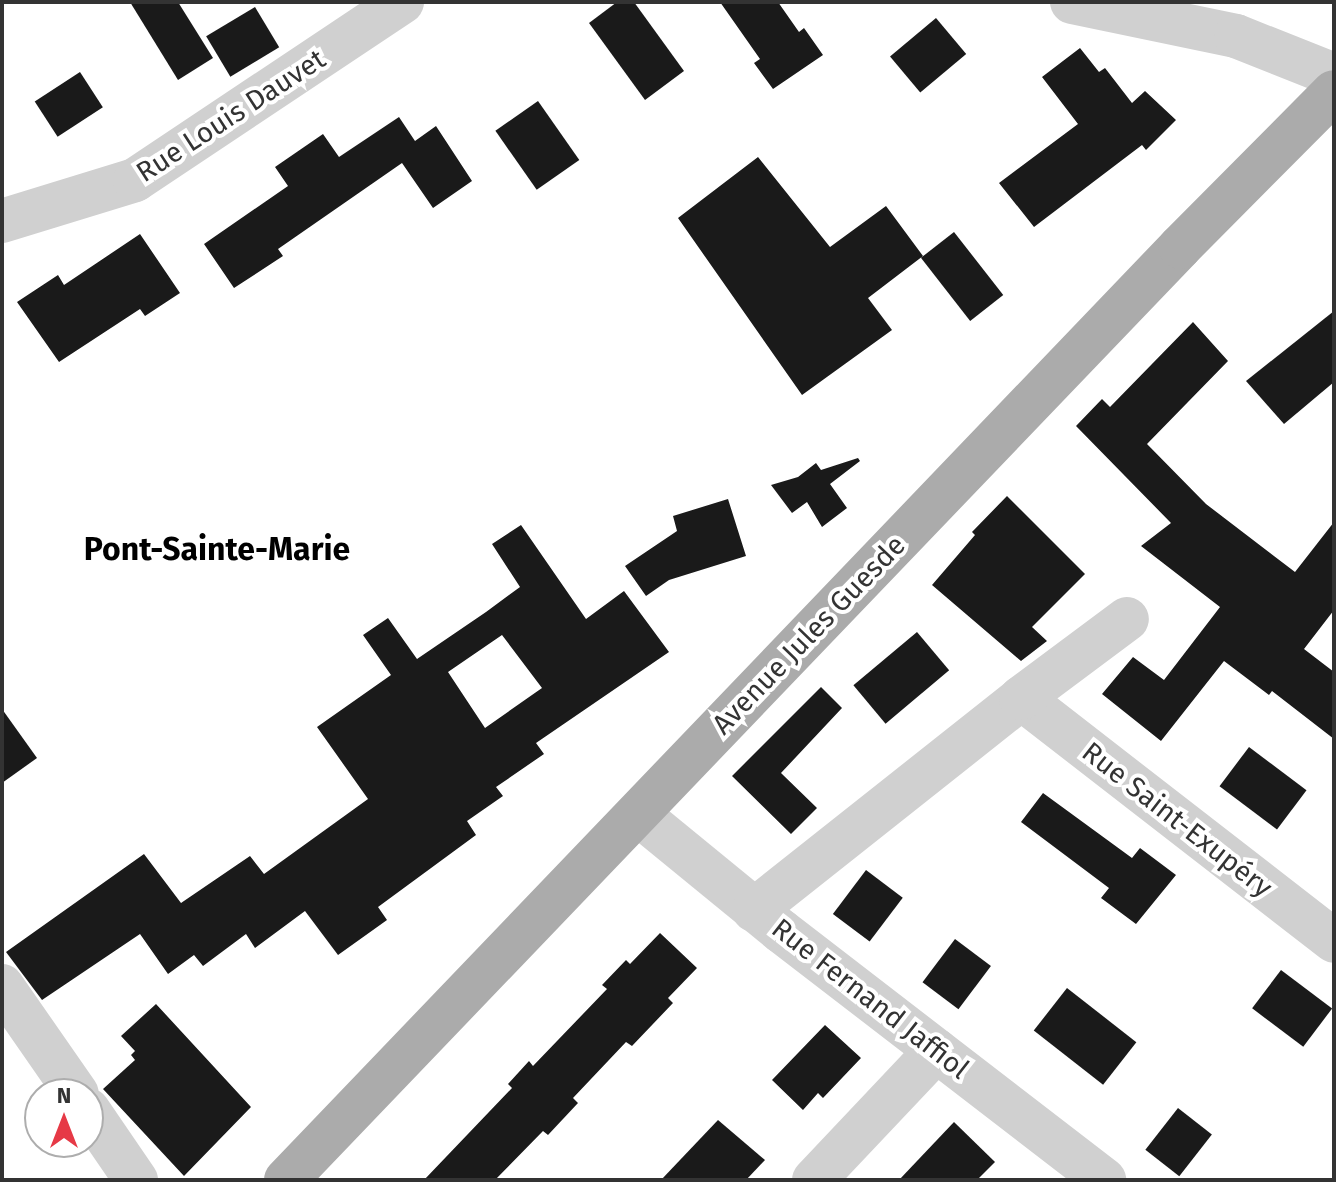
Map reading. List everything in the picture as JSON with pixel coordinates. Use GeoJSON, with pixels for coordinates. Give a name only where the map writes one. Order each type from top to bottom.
{"type":"FeatureCollection","features":[{"type":"Feature","properties":{"kind":"main road","name":"Avenue Jules Guesde"},"geometry":{"type":"LineString","coordinates":[[286,1180],[1180,247],[1334,92]]}},
{"type":"Feature","properties":{"kind":"street","name":"Rue Louis Dauvet"},"geometry":{"type":"LineString","coordinates":[[2,221],[135,180],[402,2]]}},
{"type":"Feature","properties":{"kind":"street"},"geometry":{"type":"LineString","coordinates":[[1072,2],[1236,36],[1334,75]]}},
{"type":"Feature","properties":{"kind":"street"},"geometry":{"type":"LineString","coordinates":[[754,910],[1021,698],[1127,619]]}},
{"type":"Feature","properties":{"kind":"street","name":"Rue Saint-Exupéry"},"geometry":{"type":"LineString","coordinates":[[1021,698],[1334,941]]}},
{"type":"Feature","properties":{"kind":"street","name":"Rue Fernand Jaffiol"},"geometry":{"type":"LineString","coordinates":[[638,814],[754,910],[1104,1180]]}},
{"type":"Feature","properties":{"kind":"street"},"geometry":{"type":"LineString","coordinates":[[2,986],[66,1078]]}},
{"type":"Feature","properties":{"kind":"street"},"geometry":{"type":"LineString","coordinates":[[814,1180],[936,1051]]}},
{"type":"Feature","properties":{"kind":"street"},"geometry":{"type":"LineString","coordinates":[[104,1133],[136,1180]]}},
{"type":"Feature","properties":{"kind":"building"},"geometry":{"type":"Polygon","coordinates":[[[130,2],[178,2],[213,58],[178,80],[130,2]]]}},
{"type":"Feature","properties":{"kind":"building"},"geometry":{"type":"Polygon","coordinates":[[[617,2],[634,2],[684,71],[645,100],[589,23],[617,2]]]}},
{"type":"Feature","properties":{"kind":"building"},"geometry":{"type":"Polygon","coordinates":[[[720,2],[778,2],[799,32],[804,28],[823,55],[773,89],[754,63],[760,59],[720,2]]]}},
{"type":"Feature","properties":{"kind":"building"},"geometry":{"type":"Polygon","coordinates":[[[255,7],[279,47],[230,77],[206,36],[255,7]]]}},
{"type":"Feature","properties":{"kind":"building"},"geometry":{"type":"Polygon","coordinates":[[[936,18],[966,54],[920,93],[890,57],[936,18]]]}},
{"type":"Feature","properties":{"kind":"building"},"geometry":{"type":"Polygon","coordinates":[[[1080,48],[1099,72],[1105,68],[1132,103],[1145,91],[1176,120],[1146,150],[1142,145],[1034,227],[999,183],[1078,124],[1042,77],[1080,48]]]}},
{"type":"Feature","properties":{"kind":"building"},"geometry":{"type":"Polygon","coordinates":[[[80,72],[103,107],[58,137],[35,101],[80,72]]]}},
{"type":"Feature","properties":{"kind":"building"},"geometry":{"type":"Polygon","coordinates":[[[538,101],[579,160],[537,190],[495,131],[538,101]]]}},
{"type":"Feature","properties":{"kind":"building"},"geometry":{"type":"Polygon","coordinates":[[[399,117],[415,141],[436,126],[472,181],[433,208],[402,163],[278,249],[283,256],[234,288],[204,244],[288,186],[275,167],[323,134],[339,157],[399,117]]]}},
{"type":"Feature","properties":{"kind":"building"},"geometry":{"type":"Polygon","coordinates":[[[758,157],[830,247],[886,206],[923,256],[868,298],[892,330],[802,395],[678,218],[758,157]]]}},
{"type":"Feature","properties":{"kind":"building"},"geometry":{"type":"Polygon","coordinates":[[[954,232],[1003,295],[970,321],[921,258],[954,232]]]}},
{"type":"Feature","properties":{"kind":"building"},"geometry":{"type":"Polygon","coordinates":[[[140,234],[180,293],[145,316],[140,309],[59,362],[17,302],[58,275],[64,285],[140,234]]]}},
{"type":"Feature","properties":{"kind":"building"},"geometry":{"type":"Polygon","coordinates":[[[1334,311],[1334,382],[1284,424],[1246,381],[1334,311]]]}},
{"type":"Feature","properties":{"kind":"building"},"geometry":{"type":"Polygon","coordinates":[[[1193,322],[1228,361],[1147,444],[1206,504],[1295,572],[1334,522],[1334,610],[1304,649],[1334,672],[1334,739],[1272,691],[1269,695],[1224,661],[1161,741],[1102,694],[1133,657],[1164,680],[1220,607],[1141,546],[1171,523],[1076,426],[1102,399],[1110,407],[1193,322]]]}},
{"type":"Feature","properties":{"kind":"building"},"geometry":{"type":"Polygon","coordinates":[[[858,458],[860,461],[830,484],[847,508],[822,527],[807,502],[792,513],[771,485],[798,477],[816,463],[821,470],[858,458]]]}},
{"type":"Feature","properties":{"kind":"building"},"geometry":{"type":"Polygon","coordinates":[[[1007,496],[1085,574],[1032,627],[1047,641],[1021,661],[932,585],[975,535],[972,532],[1007,496]]]}},
{"type":"Feature","properties":{"kind":"building"},"geometry":{"type":"Polygon","coordinates":[[[728,499],[746,556],[669,580],[646,596],[625,566],[677,531],[673,516],[728,499]]]}},
{"type":"Feature","properties":{"kind":"building"},"geometry":{"type":"Polygon","coordinates":[[[521,525],[586,619],[624,591],[669,652],[536,743],[544,754],[496,787],[503,796],[467,821],[476,835],[378,907],[387,920],[338,955],[305,911],[255,948],[246,934],[203,966],[194,955],[168,974],[140,934],[42,1000],[6,952],[144,854],[181,903],[250,856],[264,874],[368,799],[317,727],[391,675],[363,635],[388,618],[417,659],[520,587],[492,544],[521,525]],[[502,635],[448,672],[485,728],[542,688],[502,635]]]}},
{"type":"Feature","properties":{"kind":"building"},"geometry":{"type":"Polygon","coordinates":[[[917,632],[949,670],[886,724],[853,685],[917,632]]]}},
{"type":"Feature","properties":{"kind":"building"},"geometry":{"type":"Polygon","coordinates":[[[821,687],[842,708],[781,773],[817,808],[791,834],[732,776],[821,687]]]}},
{"type":"Feature","properties":{"kind":"building"},"geometry":{"type":"Polygon","coordinates":[[[2,709],[37,758],[2,783],[2,709]]]}},
{"type":"Feature","properties":{"kind":"building"},"geometry":{"type":"Polygon","coordinates":[[[1249,747],[1307,790],[1277,829],[1220,786],[1249,747]]]}},
{"type":"Feature","properties":{"kind":"building"},"geometry":{"type":"Polygon","coordinates":[[[1043,793],[1132,858],[1140,848],[1176,875],[1136,924],[1101,898],[1109,888],[1021,822],[1043,793]]]}},
{"type":"Feature","properties":{"kind":"building"},"geometry":{"type":"Polygon","coordinates":[[[866,870],[903,898],[870,942],[833,914],[866,870]]]}},
{"type":"Feature","properties":{"kind":"building"},"geometry":{"type":"Polygon","coordinates":[[[660,933],[697,968],[668,998],[673,1003],[632,1046],[626,1042],[573,1098],[578,1103],[548,1135],[543,1131],[495,1180],[424,1180],[512,1088],[508,1084],[529,1061],[533,1066],[607,989],[602,985],[626,960],[630,964],[660,933]]]}},
{"type":"Feature","properties":{"kind":"building"},"geometry":{"type":"Polygon","coordinates":[[[955,939],[991,966],[958,1009],[923,982],[955,939]]]}},
{"type":"Feature","properties":{"kind":"building"},"geometry":{"type":"Polygon","coordinates":[[[1281,970],[1332,1009],[1303,1047],[1252,1008],[1281,970]]]}},
{"type":"Feature","properties":{"kind":"building"},"geometry":{"type":"Polygon","coordinates":[[[1067,988],[1136,1042],[1103,1085],[1034,1031],[1067,988]]]}},
{"type":"Feature","properties":{"kind":"building"},"geometry":{"type":"Polygon","coordinates":[[[156,1004],[251,1107],[184,1176],[104,1090],[135,1060],[131,1055],[135,1051],[121,1036],[156,1004]]]}},
{"type":"Feature","properties":{"kind":"building"},"geometry":{"type":"Polygon","coordinates":[[[825,1025],[861,1058],[823,1098],[818,1093],[803,1110],[772,1080],[825,1025]]]}},
{"type":"Feature","properties":{"kind":"building"},"geometry":{"type":"Polygon","coordinates":[[[1178,1108],[1212,1134],[1179,1176],[1145,1150],[1178,1108]]]}},
{"type":"Feature","properties":{"kind":"building"},"geometry":{"type":"Polygon","coordinates":[[[718,1120],[765,1160],[746,1180],[661,1180],[718,1120]]]}},
{"type":"Feature","properties":{"kind":"building"},"geometry":{"type":"Polygon","coordinates":[[[954,1122],[995,1162],[977,1180],[899,1180],[954,1122]]]}},
{"type":"Feature","properties":{"kind":"district","name":"Pont-Sainte-Marie"},"geometry":{"type":"Point","coordinates":[217,549]}}]}
